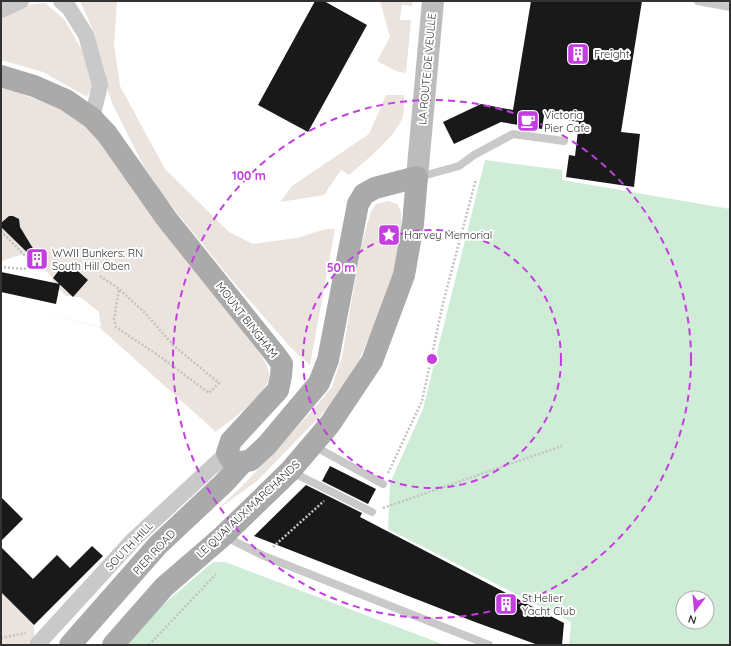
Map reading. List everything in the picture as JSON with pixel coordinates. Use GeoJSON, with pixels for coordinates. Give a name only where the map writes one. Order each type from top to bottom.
{"type":"FeatureCollection","features":[{"type":"Feature","properties":{"kind":"main road","name":"MOUNT BINGHAM"},"geometry":{"type":"LineString","coordinates":[[1,76],[34,86],[66,100],[92,118],[108,134],[166,218],[282,364],[278,390],[231,441],[235,457]]}},
{"type":"Feature","properties":{"kind":"main road"},"geometry":{"type":"LineString","coordinates":[[235,457],[251,460],[267,445],[319,383],[328,360],[358,204],[364,194],[374,188],[417,177]]}},
{"type":"Feature","properties":{"kind":"main road","name":"LE QUAI AUX MARCHANDS"},"geometry":{"type":"LineString","coordinates":[[113,645],[164,587],[223,536],[290,471],[330,424],[372,361],[404,276],[413,224],[417,177]]}},
{"type":"Feature","properties":{"kind":"main road","name":"PIER ROAD"},"geometry":{"type":"LineString","coordinates":[[70,645],[158,546],[224,483],[235,457]]}},
{"type":"Feature","properties":{"kind":"street"},"geometry":{"type":"LineString","coordinates":[[1,10],[22,1]]}},
{"type":"Feature","properties":{"kind":"street"},"geometry":{"type":"LineString","coordinates":[[61,1],[68,8],[86,35],[100,85],[92,118]]}},
{"type":"Feature","properties":{"kind":"street","name":"LA ROUTE DE VEULLE"},"geometry":{"type":"LineString","coordinates":[[417,177],[433,1]]}},
{"type":"Feature","properties":{"kind":"street","name":"SOUTH HILL"},"geometry":{"type":"LineString","coordinates":[[36,645],[133,540],[235,457]]}},
{"type":"Feature","properties":{"kind":"lane"},"geometry":{"type":"LineString","coordinates":[[698,1],[730,7]]}},
{"type":"Feature","properties":{"kind":"lane"},"geometry":{"type":"LineString","coordinates":[[417,177],[459,166],[474,155],[513,134],[564,141]]}},
{"type":"Feature","properties":{"kind":"lane"},"geometry":{"type":"LineString","coordinates":[[313,445],[383,484]]}},
{"type":"Feature","properties":{"kind":"lane"},"geometry":{"type":"LineString","coordinates":[[290,471],[372,512]]}},
{"type":"Feature","properties":{"kind":"lane"},"geometry":{"type":"LineString","coordinates":[[223,536],[264,556],[489,645]]}},
{"type":"Feature","properties":{"kind":"path"},"geometry":{"type":"LineString","coordinates":[[383,484],[422,401],[443,303],[476,179]]}},
{"type":"Feature","properties":{"kind":"path"},"geometry":{"type":"LineString","coordinates":[[1,231],[31,262],[30,266],[24,269],[1,267]]}},
{"type":"Feature","properties":{"kind":"path"},"geometry":{"type":"LineString","coordinates":[[100,276],[119,289],[145,313],[173,345],[218,383],[209,393],[116,326],[114,318],[119,289]]}},
{"type":"Feature","properties":{"kind":"path"},"geometry":{"type":"LineString","coordinates":[[372,512],[562,446]]}},
{"type":"Feature","properties":{"kind":"path"},"geometry":{"type":"LineString","coordinates":[[264,556],[333,493]]}},
{"type":"Feature","properties":{"kind":"path"},"geometry":{"type":"LineString","coordinates":[[149,645],[216,574]]}},
{"type":"Feature","properties":{"kind":"shaded area"},"geometry":{"type":"Polygon","coordinates":[[[80,1],[117,1],[114,44],[120,86],[165,169],[229,232],[253,244],[297,238],[326,229],[335,229],[310,365],[291,348],[230,278],[160,192],[142,163],[112,103],[103,75],[92,28],[80,1]]]}},
{"type":"Feature","properties":{"kind":"shaded area"},"geometry":{"type":"Polygon","coordinates":[[[380,1],[413,1],[412,6],[402,5],[400,20],[411,20],[406,73],[396,71],[377,61],[390,37],[380,1]]]}},
{"type":"Feature","properties":{"kind":"shaded area"},"geometry":{"type":"Polygon","coordinates":[[[45,3],[65,20],[88,61],[93,84],[87,97],[43,72],[1,60],[1,16],[27,5],[45,3]]]}},
{"type":"Feature","properties":{"kind":"shaded area"},"geometry":{"type":"Polygon","coordinates":[[[1,86],[64,110],[93,133],[261,355],[269,373],[264,389],[249,405],[216,432],[99,327],[28,310],[101,327],[99,312],[80,297],[66,296],[52,282],[53,278],[27,253],[1,261],[1,86]]]}},
{"type":"Feature","properties":{"kind":"shaded area"},"geometry":{"type":"Polygon","coordinates":[[[386,95],[404,95],[403,116],[400,124],[387,140],[349,175],[341,170],[324,195],[280,202],[292,186],[369,134],[386,95]]]}},
{"type":"Feature","properties":{"kind":"shaded area"},"geometry":{"type":"Polygon","coordinates":[[[485,160],[562,170],[562,180],[730,209],[730,645],[569,645],[571,622],[388,529],[390,483],[423,409],[485,160]]]}},
{"type":"Feature","properties":{"kind":"shaded area"},"geometry":{"type":"Polygon","coordinates":[[[388,201],[397,204],[401,212],[402,228],[399,261],[385,302],[358,362],[330,406],[257,481],[217,510],[246,482],[332,387],[342,356],[361,247],[371,211],[376,204],[388,201]]]}},
{"type":"Feature","properties":{"kind":"shaded area"},"geometry":{"type":"Polygon","coordinates":[[[213,562],[225,562],[445,645],[127,645],[159,608],[213,562]]]}},
{"type":"Feature","properties":{"kind":"shaded area"},"geometry":{"type":"Polygon","coordinates":[[[1,592],[34,625],[34,636],[27,645],[1,645],[1,592]]]}},
{"type":"Feature","properties":{"kind":"building"},"geometry":{"type":"Polygon","coordinates":[[[315,1],[324,1],[367,25],[308,132],[258,105],[315,1]]]}},
{"type":"Feature","properties":{"kind":"building","name":"Freight"},"geometry":{"type":"Polygon","coordinates":[[[531,1],[642,1],[621,132],[640,134],[634,187],[566,177],[569,155],[575,156],[579,122],[544,116],[542,129],[501,122],[454,144],[443,122],[481,104],[513,110],[531,1]]]}},
{"type":"Feature","properties":{"kind":"building"},"geometry":{"type":"Polygon","coordinates":[[[9,216],[19,219],[20,227],[37,255],[33,258],[1,227],[1,223],[9,216]]]}},
{"type":"Feature","properties":{"kind":"building"},"geometry":{"type":"Polygon","coordinates":[[[63,265],[71,265],[88,280],[73,297],[53,278],[63,265]]]}},
{"type":"Feature","properties":{"kind":"building"},"geometry":{"type":"Polygon","coordinates":[[[1,272],[60,284],[56,304],[1,292],[1,272]]]}},
{"type":"Feature","properties":{"kind":"building"},"geometry":{"type":"Polygon","coordinates":[[[330,466],[376,489],[368,504],[322,481],[330,466]]]}},
{"type":"Feature","properties":{"kind":"building"},"geometry":{"type":"Polygon","coordinates":[[[306,485],[362,513],[360,517],[564,623],[562,645],[538,645],[254,536],[306,485]]]}},
{"type":"Feature","properties":{"kind":"building"},"geometry":{"type":"Polygon","coordinates":[[[1,497],[23,519],[1,541],[1,497]]]}},
{"type":"Feature","properties":{"kind":"building"},"geometry":{"type":"Polygon","coordinates":[[[92,546],[103,556],[34,625],[1,592],[1,547],[33,579],[57,555],[70,568],[92,546]]]}},
{"type":"Feature","properties":{"kind":"place","name":"Freight"},"geometry":{"type":"Point","coordinates":[578,54]}},
{"type":"Feature","properties":{"kind":"place","name":"Victoria Pier Cafe"},"geometry":{"type":"Point","coordinates":[528,121]}},
{"type":"Feature","properties":{"kind":"place","name":"Harvey Memorial"},"geometry":{"type":"Point","coordinates":[389,235]}},
{"type":"Feature","properties":{"kind":"place","name":"WWII Bunkers: RN South Hill Oben"},"geometry":{"type":"Point","coordinates":[37,259]}},
{"type":"Feature","properties":{"kind":"place","name":"St.Helier Yacht Club"},"geometry":{"type":"Point","coordinates":[506,604]}}]}
